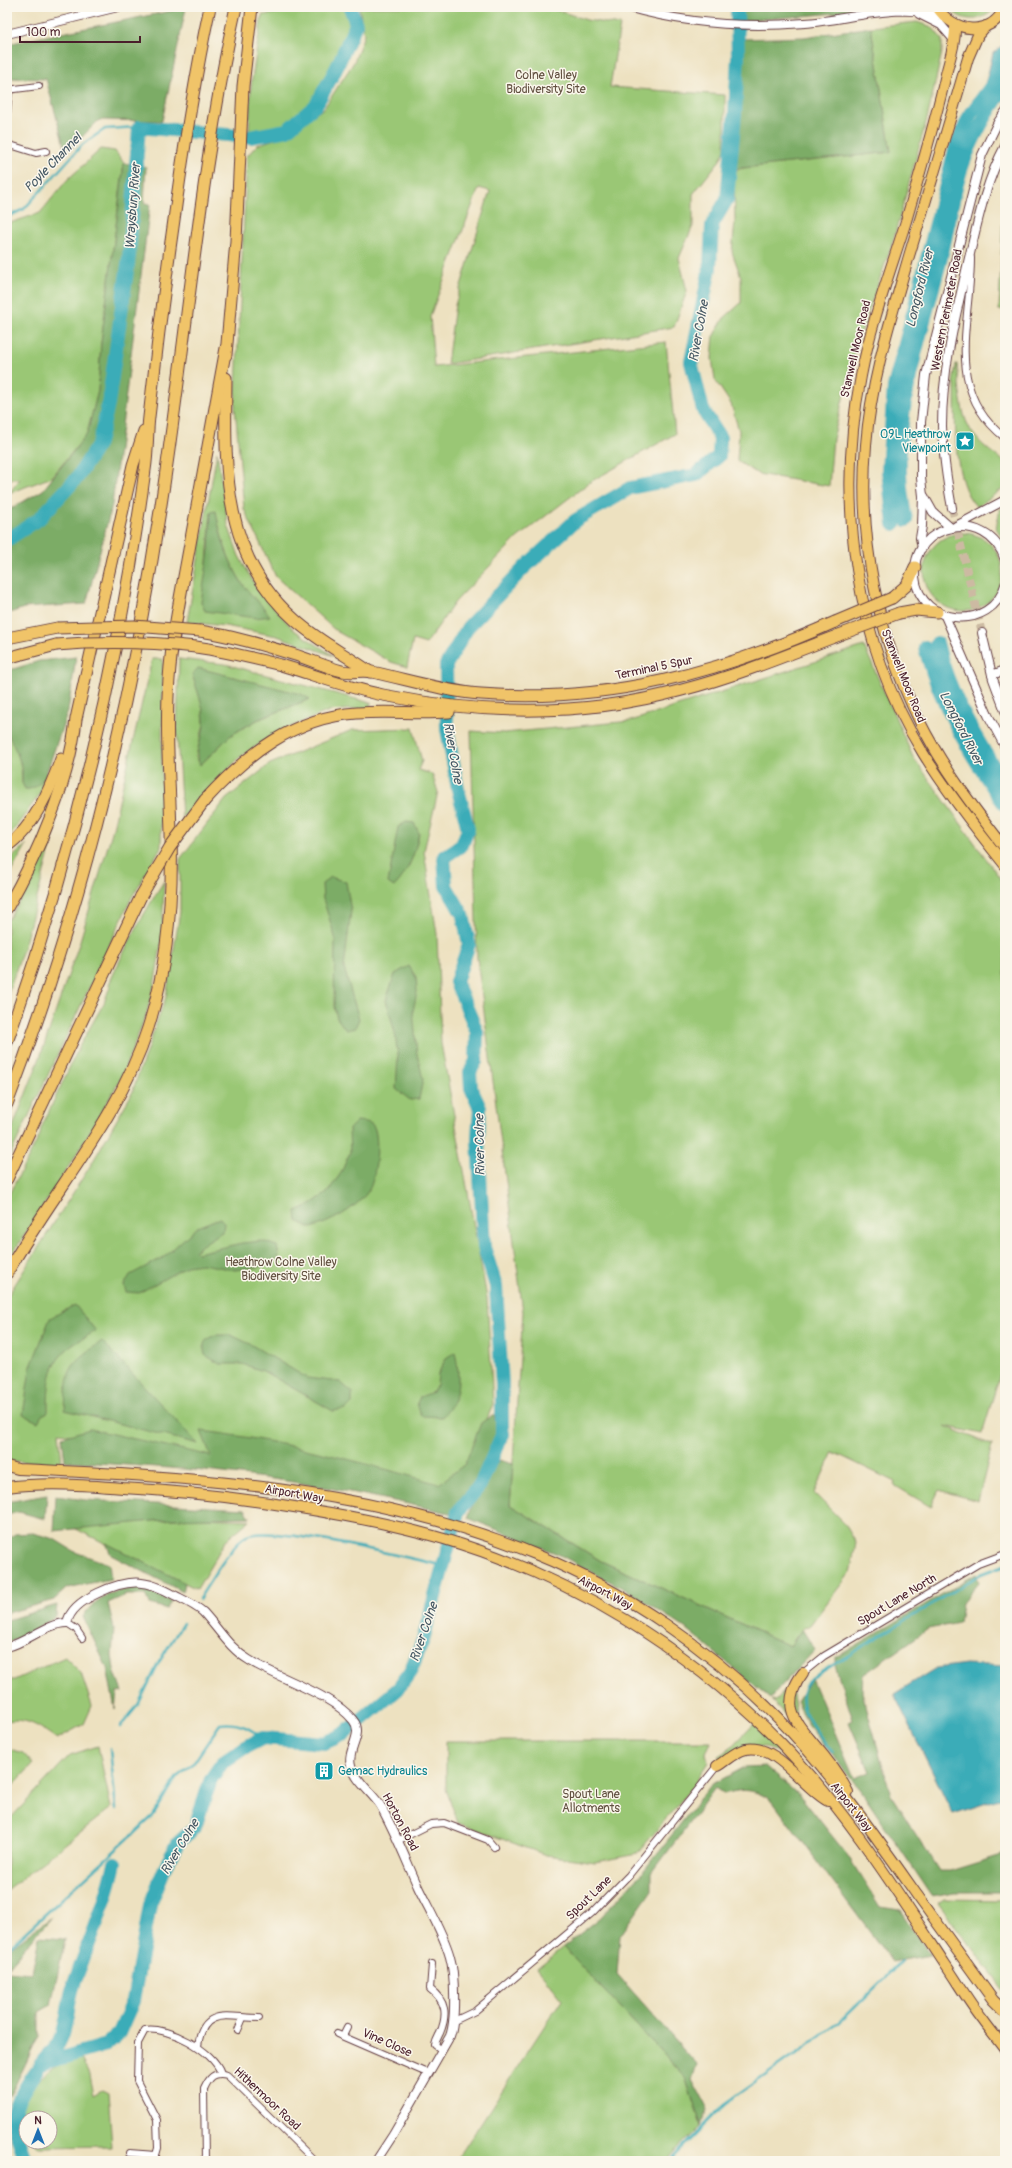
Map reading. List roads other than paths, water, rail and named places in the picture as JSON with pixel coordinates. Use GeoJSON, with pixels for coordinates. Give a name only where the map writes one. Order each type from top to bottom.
{"type":"FeatureCollection","features":[{"type":"Feature","properties":{"kind":"highway"},"geometry":{"type":"LineString","coordinates":[[7,1042],[53,902],[83,797],[107,692],[131,566],[146,466],[149,417],[184,145],[210,7]]}},
{"type":"Feature","properties":{"kind":"highway"},"geometry":{"type":"LineString","coordinates":[[7,1104],[69,922],[98,821],[124,712],[147,597],[163,498],[214,121],[236,7]]}},
{"type":"Feature","properties":{"kind":"highway"},"geometry":{"type":"LineString","coordinates":[[7,1272],[94,1139],[116,1099],[135,1062],[147,1031],[159,988],[168,937],[171,882],[167,745],[171,660],[184,578],[226,348],[236,241],[241,118],[252,7]]}},
{"type":"Feature","properties":{"kind":"highway"},"geometry":{"type":"LineString","coordinates":[[226,348],[226,444],[228,485],[237,530],[245,551],[264,585],[275,600],[294,619],[310,633],[370,672]]}},
{"type":"Feature","properties":{"kind":"highway"},"geometry":{"type":"LineString","coordinates":[[7,908],[32,862],[46,828],[74,736],[76,719],[133,464],[149,417]]}},
{"type":"Feature","properties":{"kind":"highway","name":"Terminal 5 Spur"},"geometry":{"type":"LineString","coordinates":[[370,672],[405,681],[452,690],[501,695],[573,694],[610,690],[672,680],[734,661],[892,598],[907,585],[915,567]]}},
{"type":"Feature","properties":{"kind":"highway"},"geometry":{"type":"LineString","coordinates":[[7,1179],[141,896],[170,847],[205,800],[251,755],[273,741],[300,728],[324,719],[356,713],[576,709],[620,703],[673,692],[732,675],[899,613],[916,610],[941,614]]}},
{"type":"Feature","properties":{"kind":"highway"},"geometry":{"type":"LineString","coordinates":[[7,638],[58,628],[134,626],[200,631],[239,638],[343,671],[370,672]]}},
{"type":"Feature","properties":{"kind":"highway"},"geometry":{"type":"LineString","coordinates":[[7,658],[56,645],[84,642],[130,642],[196,647],[248,657],[355,688],[407,700],[477,710]]}},
{"type":"Feature","properties":{"kind":"highway"},"geometry":{"type":"LineString","coordinates":[[7,846],[15,841],[25,828],[51,784],[76,719]]}},
{"type":"Feature","properties":{"kind":"main road"},"geometry":{"type":"LineString","coordinates":[[936,7],[943,17],[955,25],[969,29],[986,26]]}},
{"type":"Feature","properties":{"kind":"main road","name":"Stanwell Moor Road"},"geometry":{"type":"LineString","coordinates":[[1004,8],[992,23],[986,26],[978,35],[968,58],[883,349],[868,422],[864,495],[867,542],[875,593],[888,645],[907,695],[940,758],[1005,848]]}},
{"type":"Feature","properties":{"kind":"main road","name":"Stanwell Moor Road"},"geometry":{"type":"LineString","coordinates":[[955,25],[954,40],[932,129],[877,314],[861,375],[851,452],[852,519],[859,575],[867,617],[872,637],[894,694],[911,731],[933,769],[967,818],[1005,865]]}},
{"type":"Feature","properties":{"kind":"main road","name":"Airport Way"},"geometry":{"type":"LineString","coordinates":[[7,1466],[18,1469],[174,1478],[276,1489],[376,1507],[445,1523],[537,1555],[579,1574],[639,1607],[674,1630],[736,1679],[778,1718],[821,1765],[860,1815],[993,2000],[1005,2012]]}},
{"type":"Feature","properties":{"kind":"main road","name":"Airport Way"},"geometry":{"type":"LineString","coordinates":[[7,1487],[38,1484],[88,1486],[254,1500],[389,1524],[461,1544],[512,1562],[606,1607],[659,1640],[718,1685],[748,1710],[781,1744],[833,1804],[881,1868],[982,2019],[1005,2050]]}},
{"type":"Feature","properties":{"kind":"main road"},"geometry":{"type":"LineString","coordinates":[[803,1673],[796,1683],[793,1692],[792,1704],[795,1717],[841,1778],[860,1815]]}},
{"type":"Feature","properties":{"kind":"main road"},"geometry":{"type":"LineString","coordinates":[[717,1766],[746,1749],[761,1749],[772,1754],[817,1795],[833,1804]]}},
{"type":"Feature","properties":{"kind":"street"},"geometry":{"type":"LineString","coordinates":[[7,34],[118,7]]}},
{"type":"Feature","properties":{"kind":"street"},"geometry":{"type":"LineString","coordinates":[[627,7],[647,13],[742,26],[806,23],[907,9],[931,12],[943,17]]}},
{"type":"Feature","properties":{"kind":"street"},"geometry":{"type":"LineString","coordinates":[[907,9],[942,25],[954,40]]}},
{"type":"Feature","properties":{"kind":"street"},"geometry":{"type":"LineString","coordinates":[[7,114],[8,90],[39,86]]}},
{"type":"Feature","properties":{"kind":"street","name":"Western Perimeter Road"},"geometry":{"type":"LineString","coordinates":[[922,548],[920,538],[923,496],[920,478],[921,422],[927,369],[982,155],[1005,112]]}},
{"type":"Feature","properties":{"kind":"street"},"geometry":{"type":"LineString","coordinates":[[7,144],[36,153],[46,151]]}},
{"type":"Feature","properties":{"kind":"street","name":"Western Perimeter Road"},"geometry":{"type":"LineString","coordinates":[[952,508],[944,462],[944,391],[950,343],[971,246],[990,177],[1005,146]]}},
{"type":"Feature","properties":{"kind":"street"},"geometry":{"type":"LineString","coordinates":[[971,246],[971,273],[965,336],[967,380],[969,390],[979,409],[990,424],[1005,438]]}},
{"type":"Feature","properties":{"kind":"street","name":"Western Perimeter Road"},"geometry":{"type":"LineString","coordinates":[[923,496],[933,512],[952,527]]}},
{"type":"Feature","properties":{"kind":"street"},"geometry":{"type":"LineString","coordinates":[[1005,500],[939,532],[929,539],[922,548],[915,567],[917,588],[925,601],[941,614],[988,715],[1005,747]]}},
{"type":"Feature","properties":{"kind":"street"},"geometry":{"type":"LineString","coordinates":[[952,527],[972,528],[988,536],[1000,548],[1005,560]]}},
{"type":"Feature","properties":{"kind":"street"},"geometry":{"type":"LineString","coordinates":[[941,614],[961,618],[977,615],[991,607],[1003,593],[1005,584]]}},
{"type":"Feature","properties":{"kind":"street"},"geometry":{"type":"LineString","coordinates":[[982,633],[992,675],[1005,711]]}},
{"type":"Feature","properties":{"kind":"street"},"geometry":{"type":"LineString","coordinates":[[992,675],[1005,670]]}},
{"type":"Feature","properties":{"kind":"street","name":"Spout Lane North"},"geometry":{"type":"LineString","coordinates":[[803,1673],[824,1656],[978,1564],[1005,1554]]}},
{"type":"Feature","properties":{"kind":"street","name":"Horton Road"},"geometry":{"type":"LineString","coordinates":[[67,1623],[70,1613],[96,1594],[124,1583],[150,1583],[192,1604],[202,1611],[225,1639],[246,1658],[274,1675],[337,1705],[348,1713],[358,1728],[350,1753],[352,1767],[356,1776],[381,1807],[398,1841],[450,1958],[454,2021],[450,2036],[393,2135],[376,2161]]}},
{"type":"Feature","properties":{"kind":"street"},"geometry":{"type":"LineString","coordinates":[[7,1648],[30,1639],[54,1625],[67,1623],[76,1629],[82,1638]]}},
{"type":"Feature","properties":{"kind":"street","name":"Spout Lane"},"geometry":{"type":"LineString","coordinates":[[454,2021],[475,2011],[592,1913],[629,1875],[717,1766]]}},
{"type":"Feature","properties":{"kind":"street"},"geometry":{"type":"LineString","coordinates":[[398,1841],[431,1824],[444,1823],[488,1840],[494,1847]]}},
{"type":"Feature","properties":{"kind":"street"},"geometry":{"type":"LineString","coordinates":[[432,1964],[430,1990],[440,1997],[444,2006],[444,2022],[435,2045],[442,2050]]}},
{"type":"Feature","properties":{"kind":"street"},"geometry":{"type":"LineString","coordinates":[[198,2046],[202,2027],[212,2019],[226,2016],[259,2018]]}},
{"type":"Feature","properties":{"kind":"street"},"geometry":{"type":"LineString","coordinates":[[238,2030],[242,2018]]}},
{"type":"Feature","properties":{"kind":"street","name":"Vine Close"},"geometry":{"type":"LineString","coordinates":[[347,2028],[340,2035],[428,2073]]}},
{"type":"Feature","properties":{"kind":"street"},"geometry":{"type":"LineString","coordinates":[[129,2153],[156,2155],[158,2148],[157,2120],[137,2080],[138,2043],[145,2030],[158,2030],[198,2046],[216,2063],[220,2073]]}},
{"type":"Feature","properties":{"kind":"street","name":"Hithermoor Road"},"geometry":{"type":"LineString","coordinates":[[205,2161],[204,2089],[207,2080],[220,2073],[227,2075],[315,2161]]}},
{"type":"Feature","properties":{"kind":"water"},"geometry":{"type":"Polygon","coordinates":[[[1005,43],[1005,80],[991,94],[984,90],[993,53],[1005,43]]]}},
{"type":"Feature","properties":{"kind":"water"},"geometry":{"type":"Polygon","coordinates":[[[966,1664],[1005,1666],[1005,1797],[953,1814],[894,1694],[936,1668],[966,1664]]]}},
{"type":"Feature","properties":{"kind":"waterway","name":"Wraysbury River"},"geometry":{"type":"LineString","coordinates":[[7,540],[39,519],[77,478],[99,443],[108,405],[129,257],[139,127],[250,137],[287,130],[316,105],[336,69],[356,24],[350,7]]}},
{"type":"Feature","properties":{"kind":"waterway","name":"River Colne"},"geometry":{"type":"LineString","coordinates":[[41,2064],[106,2045],[119,2033],[133,2001],[150,1905],[166,1865],[178,1843],[195,1827],[211,1779],[222,1763],[244,1748],[263,1738],[324,1743],[344,1734],[398,1689],[410,1672],[423,1640],[458,1512],[480,1485],[502,1435],[502,1384],[496,1286],[484,1247],[478,1138],[480,1108],[471,1088],[470,1072],[476,1061],[477,1032],[456,982],[469,944],[463,915],[446,886],[444,857],[462,845],[468,829],[458,789],[447,729],[446,665],[468,627],[524,568],[576,520],[630,488],[696,475],[719,456],[720,438],[703,410],[691,362],[710,268],[712,225],[727,199],[735,114],[738,57],[737,7]]}},
{"type":"Feature","properties":{"kind":"waterway","name":"Longford River"},"geometry":{"type":"LineString","coordinates":[[894,524],[888,471],[894,387],[956,146],[970,115],[1005,67]]}},
{"type":"Feature","properties":{"kind":"waterway"},"geometry":{"type":"LineString","coordinates":[[906,520],[901,488],[900,457],[906,395],[920,334],[940,260],[955,190],[963,164],[981,124],[1005,87]]}},
{"type":"Feature","properties":{"kind":"waterway","name":"Poyle Channel"},"geometry":{"type":"LineString","coordinates":[[7,217],[24,209],[83,144],[105,129],[139,127]]}},
{"type":"Feature","properties":{"kind":"waterway"},"geometry":{"type":"LineString","coordinates":[[937,643],[942,662],[956,699],[974,734],[1005,785]]}},
{"type":"Feature","properties":{"kind":"waterway","name":"Longford River"},"geometry":{"type":"LineString","coordinates":[[925,647],[939,689],[958,729],[1005,805]]}},
{"type":"Feature","properties":{"kind":"waterway","name":"River Colne"},"geometry":{"type":"LineString","coordinates":[[199,1599],[221,1564],[241,1540],[247,1536],[261,1534],[312,1538],[445,1566]]}},
{"type":"Feature","properties":{"kind":"waterway"},"geometry":{"type":"LineString","coordinates":[[833,1753],[813,1727],[804,1708],[802,1698],[804,1689],[810,1679],[981,1574],[1005,1565]]}},
{"type":"Feature","properties":{"kind":"waterway","name":"River Colne"},"geometry":{"type":"LineString","coordinates":[[120,1727],[138,1705],[159,1662],[183,1623]]}},
{"type":"Feature","properties":{"kind":"waterway"},"geometry":{"type":"LineString","coordinates":[[7,1949],[153,1816],[177,1777],[193,1764],[220,1724],[243,1726],[263,1738]]}},
{"type":"Feature","properties":{"kind":"waterway","name":"River Colne"},"geometry":{"type":"LineString","coordinates":[[110,1749],[116,1809]]}},
{"type":"Feature","properties":{"kind":"waterway","name":"River Colne"},"geometry":{"type":"LineString","coordinates":[[25,2161],[14,2127],[14,2112],[28,2083],[43,2061],[57,2046],[62,2036],[73,1987],[107,1895],[115,1863]]}},
{"type":"Feature","properties":{"kind":"waterway"},"geometry":{"type":"LineString","coordinates":[[669,2161],[724,2105],[840,2022],[902,1961]]}},
{"type":"Feature","properties":{"kind":"waterway","name":"River Colne"},"geometry":{"type":"LineString","coordinates":[[7,2115],[13,2118]]}},
{"type":"Feature","properties":{"kind":"tunnel"},"geometry":{"type":"LineString","coordinates":[[952,508],[982,633]]}},
{"type":"Feature","properties":{"kind":"place","name":"09L Heathrow Viewpoint"},"geometry":{"type":"Point","coordinates":[965,441]}},
{"type":"Feature","properties":{"kind":"place","name":"Gemac Hydraulics"},"geometry":{"type":"Point","coordinates":[324,1771]}},
{"type":"Feature","properties":{"kind":"park label","name":"Colne Valley Biodiversity Site"},"geometry":{"type":"Point","coordinates":[546,82]}},
{"type":"Feature","properties":{"kind":"park label","name":"Heathrow Colne Valley Biodiversity Site"},"geometry":{"type":"Point","coordinates":[281,1269]}},
{"type":"Feature","properties":{"kind":"park label","name":"Spout Lane Allotments"},"geometry":{"type":"Point","coordinates":[591,1801]}}]}
